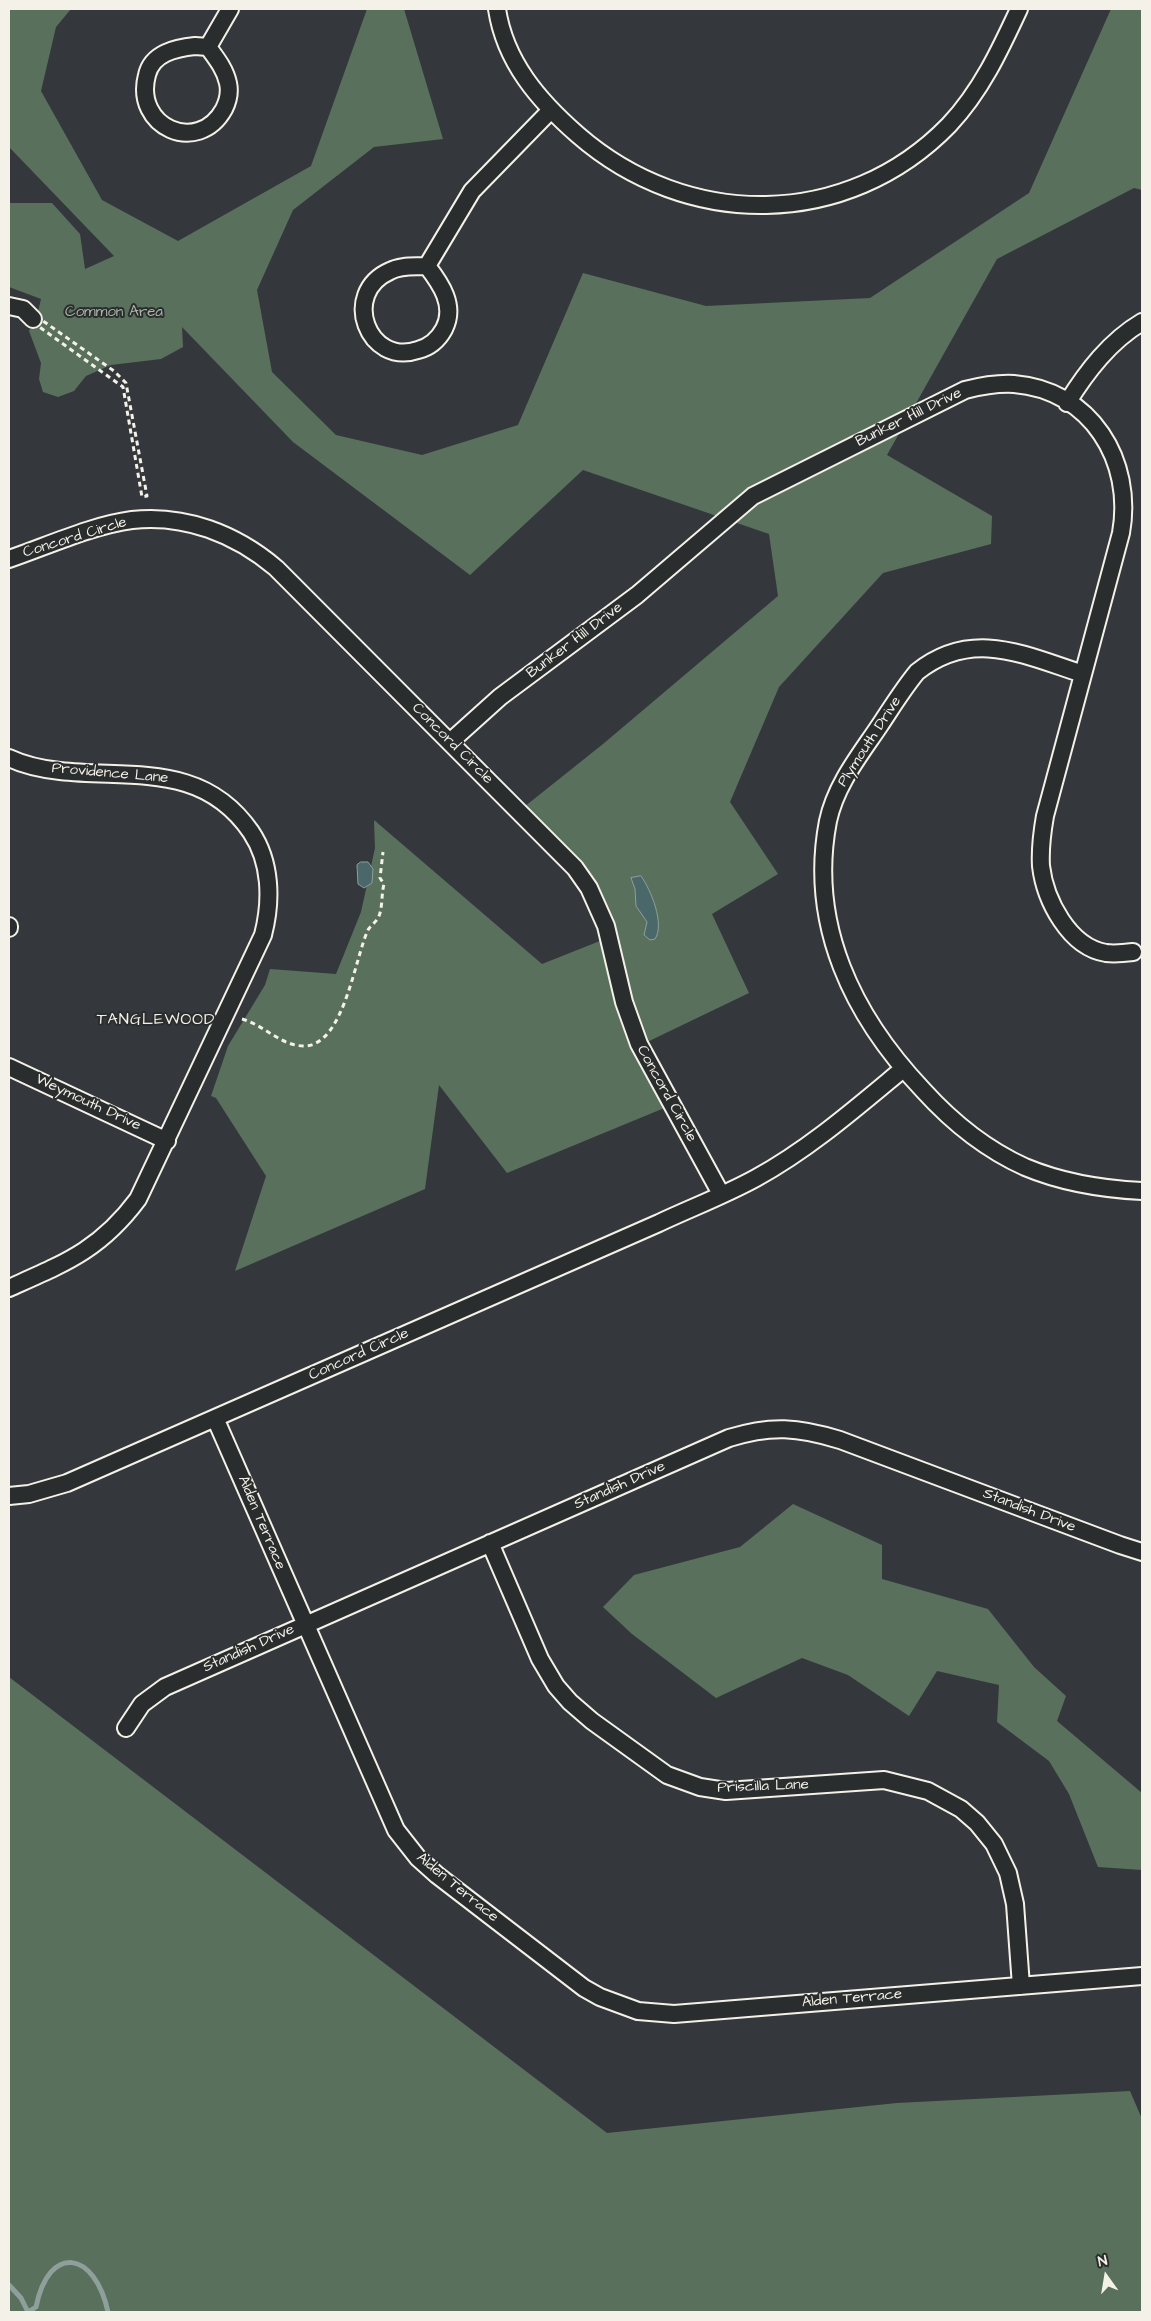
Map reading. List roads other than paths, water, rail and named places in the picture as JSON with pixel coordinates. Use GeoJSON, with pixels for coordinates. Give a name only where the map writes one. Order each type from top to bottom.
{"type":"FeatureCollection","features":[{"type":"Feature","properties":{"kind":"street"},"geometry":{"type":"LineString","coordinates":[[208,47],[230,9]]}},
{"type":"Feature","properties":{"kind":"street"},"geometry":{"type":"LineString","coordinates":[[497,9],[502,32],[516,66],[550,111],[592,147],[619,166],[668,190],[735,205],[785,205],[810,201],[855,188],[897,167],[928,145],[950,124],[972,98],[990,69],[1019,9]]}},
{"type":"Feature","properties":{"kind":"street"},"geometry":{"type":"LineString","coordinates":[[195,46],[208,47],[223,68],[228,83],[227,104],[220,117],[201,130],[191,133],[167,128],[157,122],[148,109],[144,86],[148,71],[161,56],[172,50],[195,46]]}},
{"type":"Feature","properties":{"kind":"street"},"geometry":{"type":"LineString","coordinates":[[427,266],[472,191],[550,111]]}},
{"type":"Feature","properties":{"kind":"street"},"geometry":{"type":"LineString","coordinates":[[427,266],[446,296],[448,310],[446,324],[439,338],[427,348],[412,352],[391,350],[371,336],[365,324],[363,312],[365,297],[379,276],[391,270],[427,266]]}},
{"type":"Feature","properties":{"kind":"street"},"geometry":{"type":"LineString","coordinates":[[9,306],[23,309],[33,319]]}},
{"type":"Feature","properties":{"kind":"street"},"geometry":{"type":"LineString","coordinates":[[1068,403],[1084,377],[1108,348],[1142,322]]}},
{"type":"Feature","properties":{"kind":"street","name":"Bunker Hill Drive"},"geometry":{"type":"LineString","coordinates":[[450,742],[500,697],[637,595],[741,504],[768,487],[965,390],[988,385],[1024,385],[1054,395],[1068,403],[1080,412],[1106,439],[1118,464],[1125,496],[1121,533],[1077,672],[1045,816],[1041,839],[1041,867],[1054,907],[1072,934],[1086,945],[1106,953],[1133,952]]}},
{"type":"Feature","properties":{"kind":"street","name":"Concord Circle"},"geometry":{"type":"LineString","coordinates":[[9,559],[109,525],[131,520],[162,520],[191,524],[230,537],[252,550],[276,568],[575,868],[589,888],[606,926],[624,1002],[639,1044],[722,1194]]}},
{"type":"Feature","properties":{"kind":"street","name":"Plymouth Drive"},"geometry":{"type":"LineString","coordinates":[[1077,672],[1002,650],[978,647],[948,652],[932,661],[909,682],[845,777],[834,801],[823,853],[824,894],[831,933],[844,975],[861,1010],[903,1070],[949,1117],[974,1138],[1012,1160],[1047,1176],[1080,1185],[1111,1190],[1142,1191]]}},
{"type":"Feature","properties":{"kind":"street","name":"Providence Lane"},"geometry":{"type":"LineString","coordinates":[[9,758],[33,768],[163,777],[188,782],[220,798],[236,813],[254,836],[262,854],[268,875],[269,904],[263,935],[167,1141]]}},
{"type":"Feature","properties":{"kind":"street","name":"Weymouth Drive"},"geometry":{"type":"LineString","coordinates":[[9,1067],[167,1141]]}},
{"type":"Feature","properties":{"kind":"street","name":"Concord Circle"},"geometry":{"type":"LineString","coordinates":[[215,1418],[755,1178],[828,1130],[903,1070]]}},
{"type":"Feature","properties":{"kind":"street"},"geometry":{"type":"LineString","coordinates":[[9,1288],[72,1260],[103,1238],[124,1218],[138,1198],[167,1141]]}},
{"type":"Feature","properties":{"kind":"street"},"geometry":{"type":"LineString","coordinates":[[9,1496],[48,1490],[67,1483],[215,1418]]}},
{"type":"Feature","properties":{"kind":"street","name":"Alden Terrace"},"geometry":{"type":"LineString","coordinates":[[215,1418],[390,1819],[418,1858],[584,1988],[600,1997],[638,2011],[674,2014],[1142,1976]]}},
{"type":"Feature","properties":{"kind":"street","name":"Standish Drive"},"geometry":{"type":"LineString","coordinates":[[126,1728],[142,1704],[165,1687],[729,1438],[773,1428],[798,1429],[840,1440],[1142,1552]]}},
{"type":"Feature","properties":{"kind":"street","name":"Priscilla Lane"},"geometry":{"type":"LineString","coordinates":[[490,1544],[540,1659],[556,1686],[592,1721],[667,1775],[700,1787],[726,1791],[884,1780],[928,1791],[962,1809],[977,1823],[994,1844],[1008,1873],[1015,1904],[1021,1986]]}},
{"type":"Feature","properties":{"kind":"water"},"geometry":{"type":"Polygon","coordinates":[[[361,862],[368,862],[373,869],[372,883],[364,888],[358,884],[357,865],[361,862]]]}},
{"type":"Feature","properties":{"kind":"water"},"geometry":{"type":"Polygon","coordinates":[[[641,876],[649,890],[658,916],[658,933],[655,939],[650,940],[644,935],[647,922],[636,906],[635,889],[631,878],[641,876]]]}},
{"type":"Feature","properties":{"kind":"waterway"},"geometry":{"type":"LineString","coordinates":[[28,2312],[36,2307],[42,2286],[51,2272],[61,2264],[72,2263],[83,2267],[93,2276],[102,2292],[108,2312]]}},
{"type":"Feature","properties":{"kind":"waterway"},"geometry":{"type":"LineString","coordinates":[[9,2285],[21,2298],[28,2312]]}},
{"type":"Feature","properties":{"kind":"district","name":"TANGLEWOOD"},"geometry":{"type":"Point","coordinates":[156,1021]}},
{"type":"Feature","properties":{"kind":"park label","name":"Common Area"},"geometry":{"type":"Point","coordinates":[114,313]}}]}
